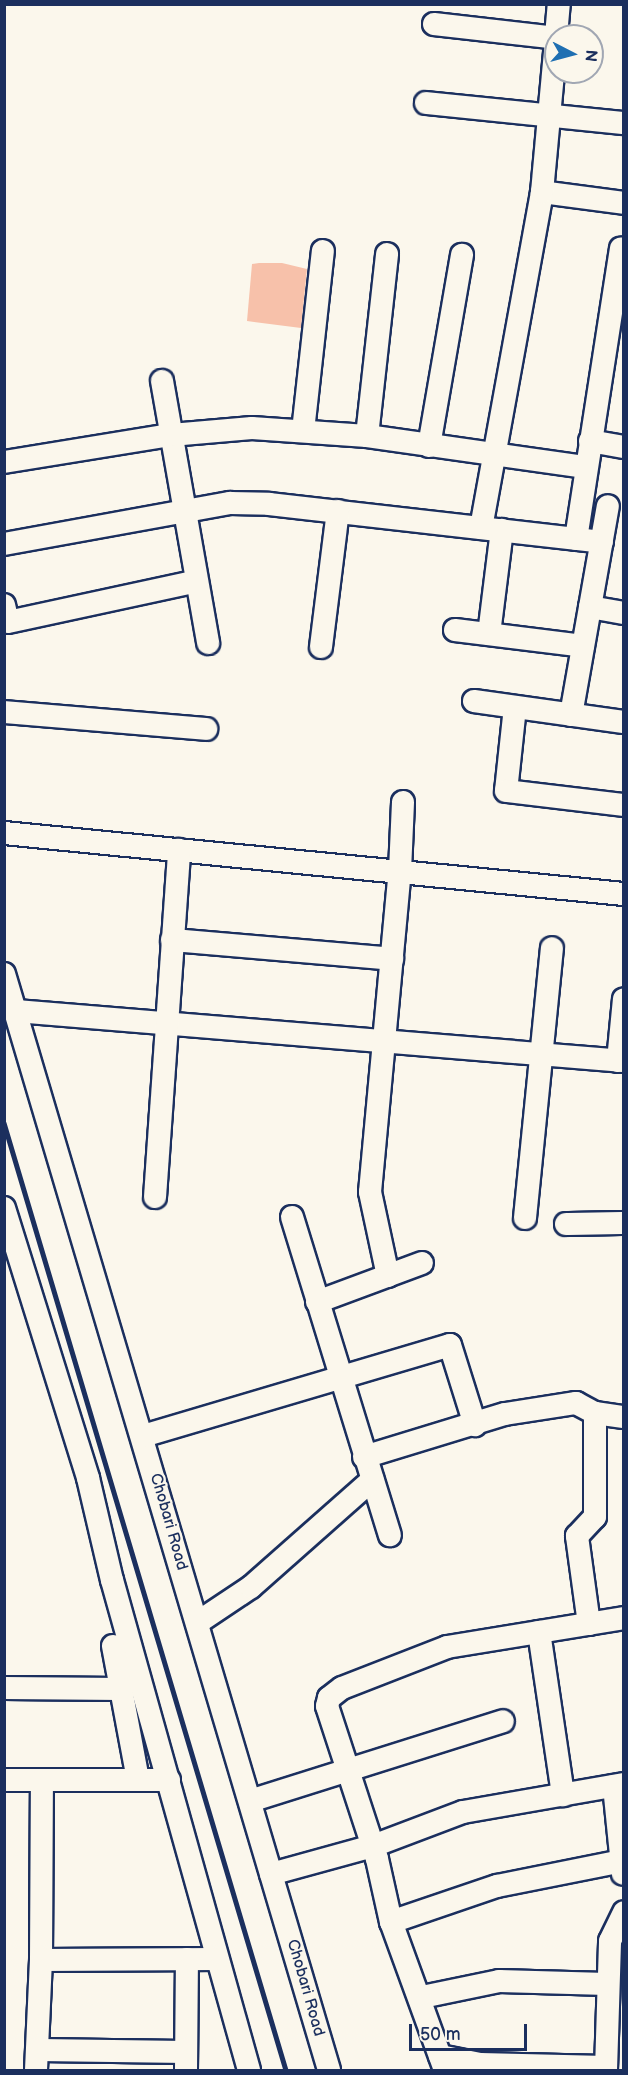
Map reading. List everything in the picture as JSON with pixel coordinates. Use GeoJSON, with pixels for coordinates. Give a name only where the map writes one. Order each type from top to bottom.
{"type":"FeatureCollection","features":[{"type":"Feature","properties":{"kind":"street"},"geometry":{"type":"LineString","coordinates":[[557,24],[559,4]]}},
{"type":"Feature","properties":{"kind":"street"},"geometry":{"type":"LineString","coordinates":[[434,24],[544,37]]}},
{"type":"Feature","properties":{"kind":"street"},"geometry":{"type":"LineString","coordinates":[[489,634],[494,456],[542,192],[552,84]]}},
{"type":"Feature","properties":{"kind":"street"},"geometry":{"type":"LineString","coordinates":[[426,103],[624,123]]}},
{"type":"Feature","properties":{"kind":"street"},"geometry":{"type":"LineString","coordinates":[[542,192],[624,203]]}},
{"type":"Feature","properties":{"kind":"street"},"geometry":{"type":"LineString","coordinates":[[576,539],[590,441],[614,366],[621,248]]}},
{"type":"Feature","properties":{"kind":"street"},"geometry":{"type":"LineString","coordinates":[[303,431],[323,251]]}},
{"type":"Feature","properties":{"kind":"street"},"geometry":{"type":"LineString","coordinates":[[367,436],[387,254]]}},
{"type":"Feature","properties":{"kind":"street"},"geometry":{"type":"LineString","coordinates":[[429,446],[462,255]]}},
{"type":"Feature","properties":{"kind":"street"},"geometry":{"type":"LineString","coordinates":[[162,381],[208,643]]}},
{"type":"Feature","properties":{"kind":"street"},"geometry":{"type":"LineString","coordinates":[[4,462],[171,435],[252,428],[367,436],[494,456],[586,467]]}},
{"type":"Feature","properties":{"kind":"street"},"geometry":{"type":"LineString","coordinates":[[590,441],[624,447]]}},
{"type":"Feature","properties":{"kind":"street"},"geometry":{"type":"LineString","coordinates":[[4,544],[184,509],[230,503],[338,511],[602,542]]}},
{"type":"Feature","properties":{"kind":"street"},"geometry":{"type":"LineString","coordinates":[[571,715],[608,506]]}},
{"type":"Feature","properties":{"kind":"street"},"geometry":{"type":"LineString","coordinates":[[321,647],[338,511]]}},
{"type":"Feature","properties":{"kind":"street"},"geometry":{"type":"LineString","coordinates":[[4,605],[8,622],[197,581]]}},
{"type":"Feature","properties":{"kind":"street"},"geometry":{"type":"LineString","coordinates":[[590,607],[624,613]]}},
{"type":"Feature","properties":{"kind":"street"},"geometry":{"type":"LineString","coordinates":[[455,630],[583,646]]}},
{"type":"Feature","properties":{"kind":"street"},"geometry":{"type":"LineString","coordinates":[[474,701],[624,722]]}},
{"type":"Feature","properties":{"kind":"street"},"geometry":{"type":"LineString","coordinates":[[516,707],[506,791],[624,805]]}},
{"type":"Feature","properties":{"kind":"street"},"geometry":{"type":"LineString","coordinates":[[4,712],[206,729]]}},
{"type":"Feature","properties":{"kind":"street"},"geometry":{"type":"LineString","coordinates":[[388,1276],[370,1192],[400,872],[403,802]]}},
{"type":"Feature","properties":{"kind":"street"},"geometry":{"type":"LineString","coordinates":[[4,832],[624,894]]}},
{"type":"Feature","properties":{"kind":"street"},"geometry":{"type":"LineString","coordinates":[[155,1197],[179,850]]}},
{"type":"Feature","properties":{"kind":"street"},"geometry":{"type":"LineString","coordinates":[[172,940],[392,959]]}},
{"type":"Feature","properties":{"kind":"street"},"geometry":{"type":"LineString","coordinates":[[525,1218],[552,948]]}},
{"type":"Feature","properties":{"kind":"street","name":"Chobari Road"},"geometry":{"type":"LineString","coordinates":[[4,974],[329,2070]]}},
{"type":"Feature","properties":{"kind":"street"},"geometry":{"type":"LineString","coordinates":[[16,1011],[621,1061],[624,999]]}},
{"type":"Feature","properties":{"kind":"street"},"geometry":{"type":"LineString","coordinates":[[4,1208],[88,1478],[249,2070]]}},
{"type":"Feature","properties":{"kind":"street"},"geometry":{"type":"LineString","coordinates":[[292,1217],[364,1457],[390,1535]]}},
{"type":"Feature","properties":{"kind":"street"},"geometry":{"type":"LineString","coordinates":[[566,1224],[624,1223]]}},
{"type":"Feature","properties":{"kind":"street"},"geometry":{"type":"LineString","coordinates":[[317,1302],[422,1263]]}},
{"type":"Feature","properties":{"kind":"street"},"geometry":{"type":"LineString","coordinates":[[142,1436],[450,1345],[475,1425]]}},
{"type":"Feature","properties":{"kind":"street"},"geometry":{"type":"LineString","coordinates":[[364,1457],[505,1414],[586,1408],[624,1416]]}},
{"type":"Feature","properties":{"kind":"street"},"geometry":{"type":"LineString","coordinates":[[586,1408],[595,1516],[577,1536],[589,1624]]}},
{"type":"Feature","properties":{"kind":"street"},"geometry":{"type":"LineString","coordinates":[[197,1623],[251,1587],[372,1480]]}},
{"type":"Feature","properties":{"kind":"street"},"geometry":{"type":"LineString","coordinates":[[624,1618],[447,1647],[333,1693],[327,1706],[373,1846],[391,1922],[422,1997],[443,2063],[606,2069],[615,2026],[607,1984],[610,1935],[624,1912]]}},
{"type":"Feature","properties":{"kind":"street"},"geometry":{"type":"LineString","coordinates":[[539,1632],[563,1795]]}},
{"type":"Feature","properties":{"kind":"street"},"geometry":{"type":"LineString","coordinates":[[113,1646],[138,1780]]}},
{"type":"Feature","properties":{"kind":"street"},"geometry":{"type":"LineString","coordinates":[[4,1688],[121,1689]]}},
{"type":"Feature","properties":{"kind":"street"},"geometry":{"type":"LineString","coordinates":[[250,1801],[503,1720]]}},
{"type":"Feature","properties":{"kind":"street"},"geometry":{"type":"LineString","coordinates":[[4,1780],[169,1780]]}},
{"type":"Feature","properties":{"kind":"street"},"geometry":{"type":"LineString","coordinates":[[42,1780],[41,1960],[37,2060],[186,2061],[187,1959]]}},
{"type":"Feature","properties":{"kind":"street"},"geometry":{"type":"LineString","coordinates":[[271,1874],[373,1846],[463,1812],[619,1785],[623,1868],[497,1886],[391,1922]]}},
{"type":"Feature","properties":{"kind":"street"},"geometry":{"type":"LineString","coordinates":[[41,1960],[217,1959]]}},
{"type":"Feature","properties":{"kind":"street"},"geometry":{"type":"LineString","coordinates":[[422,1997],[499,1981],[607,1984]]}},
{"type":"Feature","properties":{"kind":"building"},"geometry":{"type":"Polygon","coordinates":[[[282,263],[307,269],[301,328],[247,321],[252,264],[282,263]]]}},
{"type":"Feature","properties":{"kind":"railway"},"geometry":{"type":"LineString","coordinates":[[4,1123],[286,2070]]}}]}
